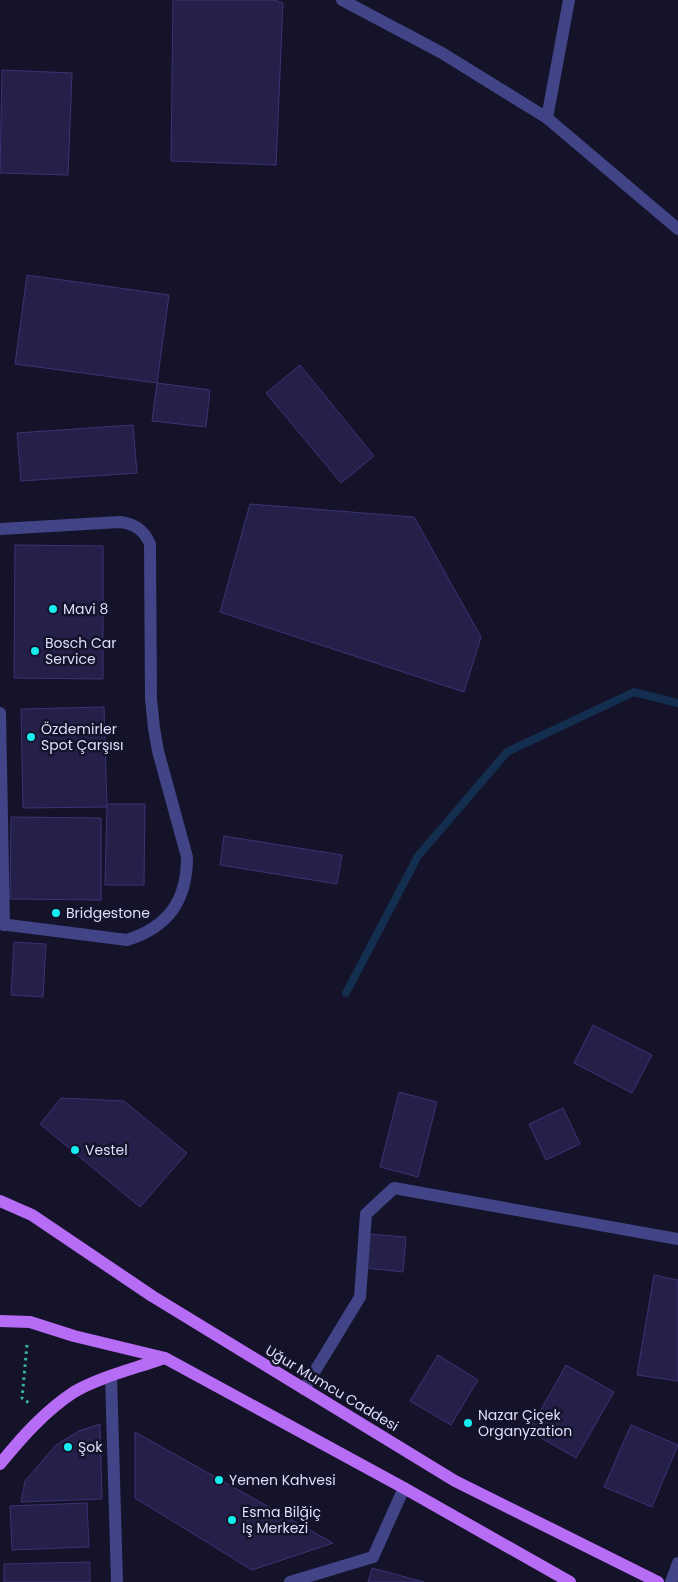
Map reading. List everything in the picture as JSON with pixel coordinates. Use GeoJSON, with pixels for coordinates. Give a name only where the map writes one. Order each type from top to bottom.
{"type":"FeatureCollection","features":[{"type":"Feature","properties":{"kind":"main road","name":"Uğur Mumcu Caddesi"},"geometry":{"type":"LineString","coordinates":[[0,1201],[32,1215],[152,1296],[455,1480],[658,1582]]}},
{"type":"Feature","properties":{"kind":"main road"},"geometry":{"type":"LineString","coordinates":[[0,1321],[30,1322],[74,1336],[165,1358],[404,1488],[570,1582]]}},
{"type":"Feature","properties":{"kind":"main road"},"geometry":{"type":"LineString","coordinates":[[0,1464],[20,1439],[44,1415],[75,1392],[111,1376],[165,1358]]}},
{"type":"Feature","properties":{"kind":"street"},"geometry":{"type":"LineString","coordinates":[[342,0],[442,53],[546,118],[678,229]]}},
{"type":"Feature","properties":{"kind":"street"},"geometry":{"type":"LineString","coordinates":[[546,118],[570,0]]}},
{"type":"Feature","properties":{"kind":"street"},"geometry":{"type":"LineString","coordinates":[[0,529],[120,522],[131,523],[140,529],[150,544],[154,728],[160,758],[187,857],[184,886],[180,898],[172,911],[158,925],[140,936],[126,940],[2,925],[0,713]]}},
{"type":"Feature","properties":{"kind":"street"},"geometry":{"type":"LineString","coordinates":[[304,1389],[360,1297],[366,1214],[394,1188],[678,1239]]}},
{"type":"Feature","properties":{"kind":"street"},"geometry":{"type":"LineString","coordinates":[[111,1376],[117,1582]]}},
{"type":"Feature","properties":{"kind":"street"},"geometry":{"type":"LineString","coordinates":[[290,1582],[373,1557],[404,1488]]}},
{"type":"Feature","properties":{"kind":"street"},"geometry":{"type":"LineString","coordinates":[[672,1582],[678,1563]]}},
{"type":"Feature","properties":{"kind":"path"},"geometry":{"type":"LineString","coordinates":[[27,1345],[22,1398],[44,1415]]}},
{"type":"Feature","properties":{"kind":"building"},"geometry":{"type":"Polygon","coordinates":[[[173,0],[274,0],[283,3],[276,165],[171,161],[173,0]]]}},
{"type":"Feature","properties":{"kind":"building"},"geometry":{"type":"Polygon","coordinates":[[[2,70],[72,73],[68,175],[0,173],[2,70]]]}},
{"type":"Feature","properties":{"kind":"building"},"geometry":{"type":"Polygon","coordinates":[[[27,275],[169,295],[157,383],[15,364],[27,275]]]}},
{"type":"Feature","properties":{"kind":"building"},"geometry":{"type":"Polygon","coordinates":[[[300,365],[374,456],[341,483],[266,393],[300,365]]]}},
{"type":"Feature","properties":{"kind":"building"},"geometry":{"type":"Polygon","coordinates":[[[157,383],[210,390],[206,427],[152,421],[157,383]]]}},
{"type":"Feature","properties":{"kind":"building"},"geometry":{"type":"Polygon","coordinates":[[[133,425],[137,473],[21,481],[17,433],[133,425]]]}},
{"type":"Feature","properties":{"kind":"building"},"geometry":{"type":"Polygon","coordinates":[[[250,504],[414,517],[481,637],[464,692],[220,612],[250,504]]]}},
{"type":"Feature","properties":{"kind":"building"},"geometry":{"type":"Polygon","coordinates":[[[15,545],[103,546],[103,679],[14,678],[15,545]]]}},
{"type":"Feature","properties":{"kind":"building"},"geometry":{"type":"Polygon","coordinates":[[[104,707],[107,807],[23,808],[21,709],[104,707]]]}},
{"type":"Feature","properties":{"kind":"building"},"geometry":{"type":"Polygon","coordinates":[[[107,804],[145,804],[144,885],[105,885],[107,804]]]}},
{"type":"Feature","properties":{"kind":"building"},"geometry":{"type":"Polygon","coordinates":[[[11,817],[101,818],[101,900],[10,899],[11,817]]]}},
{"type":"Feature","properties":{"kind":"building"},"geometry":{"type":"Polygon","coordinates":[[[224,836],[342,855],[337,884],[220,865],[224,836]]]}},
{"type":"Feature","properties":{"kind":"building"},"geometry":{"type":"Polygon","coordinates":[[[14,942],[46,944],[43,997],[11,995],[14,942]]]}},
{"type":"Feature","properties":{"kind":"building"},"geometry":{"type":"Polygon","coordinates":[[[593,1025],[652,1055],[632,1093],[574,1063],[593,1025]]]}},
{"type":"Feature","properties":{"kind":"building"},"geometry":{"type":"Polygon","coordinates":[[[399,1092],[437,1102],[418,1177],[380,1167],[399,1092]]]}},
{"type":"Feature","properties":{"kind":"building"},"geometry":{"type":"Polygon","coordinates":[[[61,1098],[124,1101],[187,1153],[140,1207],[40,1124],[61,1098]]]}},
{"type":"Feature","properties":{"kind":"building"},"geometry":{"type":"Polygon","coordinates":[[[563,1108],[580,1144],[546,1160],[529,1124],[563,1108]]]}},
{"type":"Feature","properties":{"kind":"building"},"geometry":{"type":"Polygon","coordinates":[[[369,1234],[406,1237],[403,1272],[366,1268],[369,1234]]]}},
{"type":"Feature","properties":{"kind":"building"},"geometry":{"type":"Polygon","coordinates":[[[654,1275],[678,1280],[678,1381],[637,1375],[654,1275]]]}},
{"type":"Feature","properties":{"kind":"building"},"geometry":{"type":"Polygon","coordinates":[[[438,1355],[478,1380],[451,1425],[410,1401],[438,1355]]]}},
{"type":"Feature","properties":{"kind":"building"},"geometry":{"type":"Polygon","coordinates":[[[566,1365],[614,1392],[576,1458],[529,1431],[566,1365]]]}},
{"type":"Feature","properties":{"kind":"building"},"geometry":{"type":"Polygon","coordinates":[[[100,1424],[102,1499],[21,1502],[25,1481],[56,1445],[79,1431],[100,1424]]]}},
{"type":"Feature","properties":{"kind":"building"},"geometry":{"type":"Polygon","coordinates":[[[631,1425],[678,1445],[652,1507],[604,1487],[631,1425]]]}},
{"type":"Feature","properties":{"kind":"building","name":"Esma Bilğiç Iş Merkezi"},"geometry":{"type":"Polygon","coordinates":[[[135,1432],[333,1543],[252,1570],[135,1498],[135,1432]]]}},
{"type":"Feature","properties":{"kind":"building"},"geometry":{"type":"Polygon","coordinates":[[[87,1503],[89,1547],[12,1550],[10,1506],[87,1503]]]}},
{"type":"Feature","properties":{"kind":"building"},"geometry":{"type":"Polygon","coordinates":[[[90,1562],[90,1582],[4,1582],[4,1564],[90,1562]]]}},
{"type":"Feature","properties":{"kind":"building"},"geometry":{"type":"Polygon","coordinates":[[[372,1568],[424,1582],[368,1582],[372,1568]]]}},
{"type":"Feature","properties":{"kind":"waterway"},"geometry":{"type":"LineString","coordinates":[[346,993],[418,856],[507,752],[634,692],[678,703]]}},
{"type":"Feature","properties":{"kind":"place","name":"Mavi 8"},"geometry":{"type":"Point","coordinates":[53,609]}},
{"type":"Feature","properties":{"kind":"place","name":"Bosch Car Service"},"geometry":{"type":"Point","coordinates":[35,651]}},
{"type":"Feature","properties":{"kind":"place","name":"Özdemirler Spot Çarşısı"},"geometry":{"type":"Point","coordinates":[31,737]}},
{"type":"Feature","properties":{"kind":"place","name":"Bridgestone"},"geometry":{"type":"Point","coordinates":[56,913]}},
{"type":"Feature","properties":{"kind":"place","name":"Vestel"},"geometry":{"type":"Point","coordinates":[75,1150]}},
{"type":"Feature","properties":{"kind":"place","name":"Nazar Çiçek Organyzation"},"geometry":{"type":"Point","coordinates":[468,1423]}},
{"type":"Feature","properties":{"kind":"place","name":"Şok"},"geometry":{"type":"Point","coordinates":[68,1447]}},
{"type":"Feature","properties":{"kind":"place","name":"Yemen Kahvesi"},"geometry":{"type":"Point","coordinates":[219,1480]}},
{"type":"Feature","properties":{"kind":"place","name":"Esma Bilğiç Iş Merkezi"},"geometry":{"type":"Point","coordinates":[232,1520]}}]}
